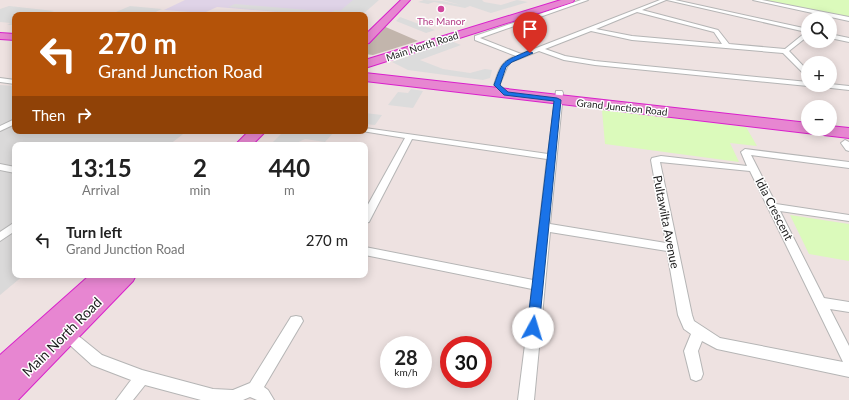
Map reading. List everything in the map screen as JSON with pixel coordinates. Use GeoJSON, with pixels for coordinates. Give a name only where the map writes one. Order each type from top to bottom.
{"type":"FeatureCollection","features":[{"type":"Feature","properties":{"kind":"highway"},"geometry":{"type":"LineString","coordinates":[[368,24],[394,0]]}},
{"type":"Feature","properties":{"kind":"highway"},"geometry":{"type":"LineString","coordinates":[[368,38],[406,0]]}},
{"type":"Feature","properties":{"kind":"highway","name":"Main North Road"},"geometry":{"type":"LineString","coordinates":[[464,30],[547,0]]}},
{"type":"Feature","properties":{"kind":"highway","name":"Main North Road"},"geometry":{"type":"LineString","coordinates":[[370,58],[570,0]]}},
{"type":"Feature","properties":{"kind":"highway"},"geometry":{"type":"LineString","coordinates":[[380,13],[392,14]]}},
{"type":"Feature","properties":{"kind":"highway"},"geometry":{"type":"LineString","coordinates":[[1,34],[12,34]]}},
{"type":"Feature","properties":{"kind":"highway"},"geometry":{"type":"LineString","coordinates":[[1,34],[12,37]]}},
{"type":"Feature","properties":{"kind":"highway"},"geometry":{"type":"LineString","coordinates":[[370,58],[376,69],[385,73]]}},
{"type":"Feature","properties":{"kind":"highway","name":"Grand Junction Road"},"geometry":{"type":"LineString","coordinates":[[368,71],[502,90],[801,119]]}},
{"type":"Feature","properties":{"kind":"highway","name":"Grand Junction Road"},"geometry":{"type":"LineString","coordinates":[[368,78],[484,91],[502,90]]}},
{"type":"Feature","properties":{"kind":"highway","name":"Grand Junction Road"},"geometry":{"type":"LineString","coordinates":[[558,96],[801,127]]}},
{"type":"Feature","properties":{"kind":"highway"},"geometry":{"type":"LineString","coordinates":[[837,124],[849,125]]}},
{"type":"Feature","properties":{"kind":"highway"},"geometry":{"type":"LineString","coordinates":[[246,142],[255,134]]}},
{"type":"Feature","properties":{"kind":"highway"},"geometry":{"type":"LineString","coordinates":[[260,142],[269,134]]}},
{"type":"Feature","properties":{"kind":"highway"},"geometry":{"type":"LineString","coordinates":[[835,136],[848,141]]}},
{"type":"Feature","properties":{"kind":"highway","name":"Main North Road"},"geometry":{"type":"LineString","coordinates":[[0,398],[102,278]]}},
{"type":"Feature","properties":{"kind":"highway","name":"Main North Road"},"geometry":{"type":"LineString","coordinates":[[0,373],[55,332],[121,278]]}},
{"type":"Feature","properties":{"kind":"street"},"geometry":{"type":"LineString","coordinates":[[521,56],[478,39],[477,37],[586,0]]}},
{"type":"Feature","properties":{"kind":"street"},"geometry":{"type":"LineString","coordinates":[[502,90],[504,66],[510,61],[664,0]]}},
{"type":"Feature","properties":{"kind":"street"},"geometry":{"type":"LineString","coordinates":[[670,0],[801,30]]}},
{"type":"Feature","properties":{"kind":"street"},"geometry":{"type":"LineString","coordinates":[[755,0],[849,19]]}},
{"type":"Feature","properties":{"kind":"street"},"geometry":{"type":"LineString","coordinates":[[638,11],[716,31],[727,46]]}},
{"type":"Feature","properties":{"kind":"street"},"geometry":{"type":"LineString","coordinates":[[591,29],[632,38],[786,51],[801,38]]}},
{"type":"Feature","properties":{"kind":"street"},"geometry":{"type":"LineString","coordinates":[[837,37],[849,40]]}},
{"type":"Feature","properties":{"kind":"street"},"geometry":{"type":"LineString","coordinates":[[539,50],[564,58],[588,62],[801,83]]}},
{"type":"Feature","properties":{"kind":"street"},"geometry":{"type":"LineString","coordinates":[[786,51],[787,54],[801,68]]}},
{"type":"Feature","properties":{"kind":"street"},"geometry":{"type":"LineString","coordinates":[[0,80],[12,82]]}},
{"type":"Feature","properties":{"kind":"street"},"geometry":{"type":"LineString","coordinates":[[837,87],[849,88]]}},
{"type":"Feature","properties":{"kind":"street"},"geometry":{"type":"LineString","coordinates":[[526,400],[558,96]]}},
{"type":"Feature","properties":{"kind":"street"},"geometry":{"type":"LineString","coordinates":[[0,129],[12,123]]}},
{"type":"Feature","properties":{"kind":"street"},"geometry":{"type":"LineString","coordinates":[[368,130],[551,157]]}},
{"type":"Feature","properties":{"kind":"street"},"geometry":{"type":"LineString","coordinates":[[368,214],[410,136]]}},
{"type":"Feature","properties":{"kind":"street","name":"Idia Crescent"},"geometry":{"type":"LineString","coordinates":[[849,165],[745,152],[849,360]]}},
{"type":"Feature","properties":{"kind":"street","name":"Pultawilta Avenue"},"geometry":{"type":"LineString","coordinates":[[698,332],[686,321],[655,160],[661,159],[753,169]]}},
{"type":"Feature","properties":{"kind":"street"},"geometry":{"type":"LineString","coordinates":[[0,174],[8,169]]}},
{"type":"Feature","properties":{"kind":"street"},"geometry":{"type":"LineString","coordinates":[[773,207],[849,218]]}},
{"type":"Feature","properties":{"kind":"street"},"geometry":{"type":"LineString","coordinates":[[544,227],[671,248]]}},
{"type":"Feature","properties":{"kind":"street"},"geometry":{"type":"LineString","coordinates":[[0,237],[12,228]]}},
{"type":"Feature","properties":{"kind":"street"},"geometry":{"type":"LineString","coordinates":[[368,252],[538,286]]}},
{"type":"Feature","properties":{"kind":"street"},"geometry":{"type":"LineString","coordinates":[[820,302],[849,307]]}},
{"type":"Feature","properties":{"kind":"street"},"geometry":{"type":"LineString","coordinates":[[254,390],[296,321]]}},
{"type":"Feature","properties":{"kind":"street"},"geometry":{"type":"LineString","coordinates":[[55,332],[76,342],[97,360],[142,377],[216,398],[235,399],[241,393],[254,390],[262,393],[266,400]]}},
{"type":"Feature","properties":{"kind":"street"},"geometry":{"type":"LineString","coordinates":[[696,374],[691,351],[698,332],[718,343],[849,370]]}},
{"type":"Feature","properties":{"kind":"street"},"geometry":{"type":"LineString","coordinates":[[124,400],[142,377]]}},
{"type":"Feature","properties":{"kind":"shaded area"},"geometry":{"type":"Polygon","coordinates":[[[185,0],[375,0],[361,12],[279,12],[217,7],[206,12],[164,10],[185,0]]]}},
{"type":"Feature","properties":{"kind":"shaded area"},"geometry":{"type":"Polygon","coordinates":[[[353,0],[379,0],[365,12],[332,12],[335,10],[340,11],[353,0]]]}},
{"type":"Feature","properties":{"kind":"shaded area"},"geometry":{"type":"Polygon","coordinates":[[[424,0],[442,1],[461,5],[442,0],[482,0],[484,2],[501,5],[517,0],[528,2],[491,13],[470,6],[465,8],[434,2],[428,4],[418,2],[424,0]]]}},
{"type":"Feature","properties":{"kind":"shaded area"},"geometry":{"type":"Polygon","coordinates":[[[235,4],[332,12],[280,12],[228,7],[235,4]]]}},
{"type":"Feature","properties":{"kind":"shaded area"},"geometry":{"type":"Polygon","coordinates":[[[9,6],[54,11],[12,12],[12,25],[7,25],[11,23],[0,22],[0,9],[9,6]]]}},
{"type":"Feature","properties":{"kind":"shaded area"},"geometry":{"type":"Polygon","coordinates":[[[130,6],[162,9],[156,12],[116,12],[130,6]]]}},
{"type":"Feature","properties":{"kind":"shaded area"},"geometry":{"type":"Polygon","coordinates":[[[400,17],[435,30],[426,33],[396,21],[400,17]]]}},
{"type":"Feature","properties":{"kind":"shaded area"},"geometry":{"type":"Polygon","coordinates":[[[381,25],[418,41],[373,55],[368,54],[368,38],[381,25]]]}},
{"type":"Feature","properties":{"kind":"shaded area"},"geometry":{"type":"Polygon","coordinates":[[[451,41],[461,45],[420,60],[443,69],[470,73],[485,69],[492,70],[490,78],[483,80],[408,70],[392,62],[451,41]]]}},
{"type":"Feature","properties":{"kind":"shaded area"},"geometry":{"type":"Polygon","coordinates":[[[0,85],[12,86],[12,134],[183,134],[173,142],[12,142],[12,278],[20,278],[0,295],[0,85]]]}},
{"type":"Feature","properties":{"kind":"shaded area"},"geometry":{"type":"Polygon","coordinates":[[[411,89],[423,91],[413,108],[388,105],[398,92],[408,93],[411,89]]]}},
{"type":"Feature","properties":{"kind":"shaded area"},"geometry":{"type":"Polygon","coordinates":[[[368,113],[382,115],[375,125],[368,124],[368,113]]]}},
{"type":"Feature","properties":{"kind":"shaded area"},"geometry":{"type":"Polygon","coordinates":[[[281,134],[332,134],[325,142],[305,139],[298,142],[273,142],[281,134]]]}},
{"type":"Feature","properties":{"kind":"green space"},"geometry":{"type":"Polygon","coordinates":[[[764,0],[849,0],[849,17],[837,15],[837,12],[824,12],[764,0]]]}},
{"type":"Feature","properties":{"kind":"green space"},"geometry":{"type":"Polygon","coordinates":[[[602,110],[746,127],[757,146],[730,143],[739,162],[605,144],[602,110]]]}},
{"type":"Feature","properties":{"kind":"green space"},"geometry":{"type":"Polygon","coordinates":[[[790,215],[849,224],[849,261],[809,254],[790,215]]]}},
{"type":"Feature","properties":{"kind":"place","name":"The Manor"},"geometry":{"type":"Point","coordinates":[441,9]}},
{"type":"Feature","properties":{"kind":"route"},"geometry":{"type":"LineString","coordinates":[[530,53],[510,61],[504,66],[497,85],[507,94],[557,100],[533,328]]}}]}
